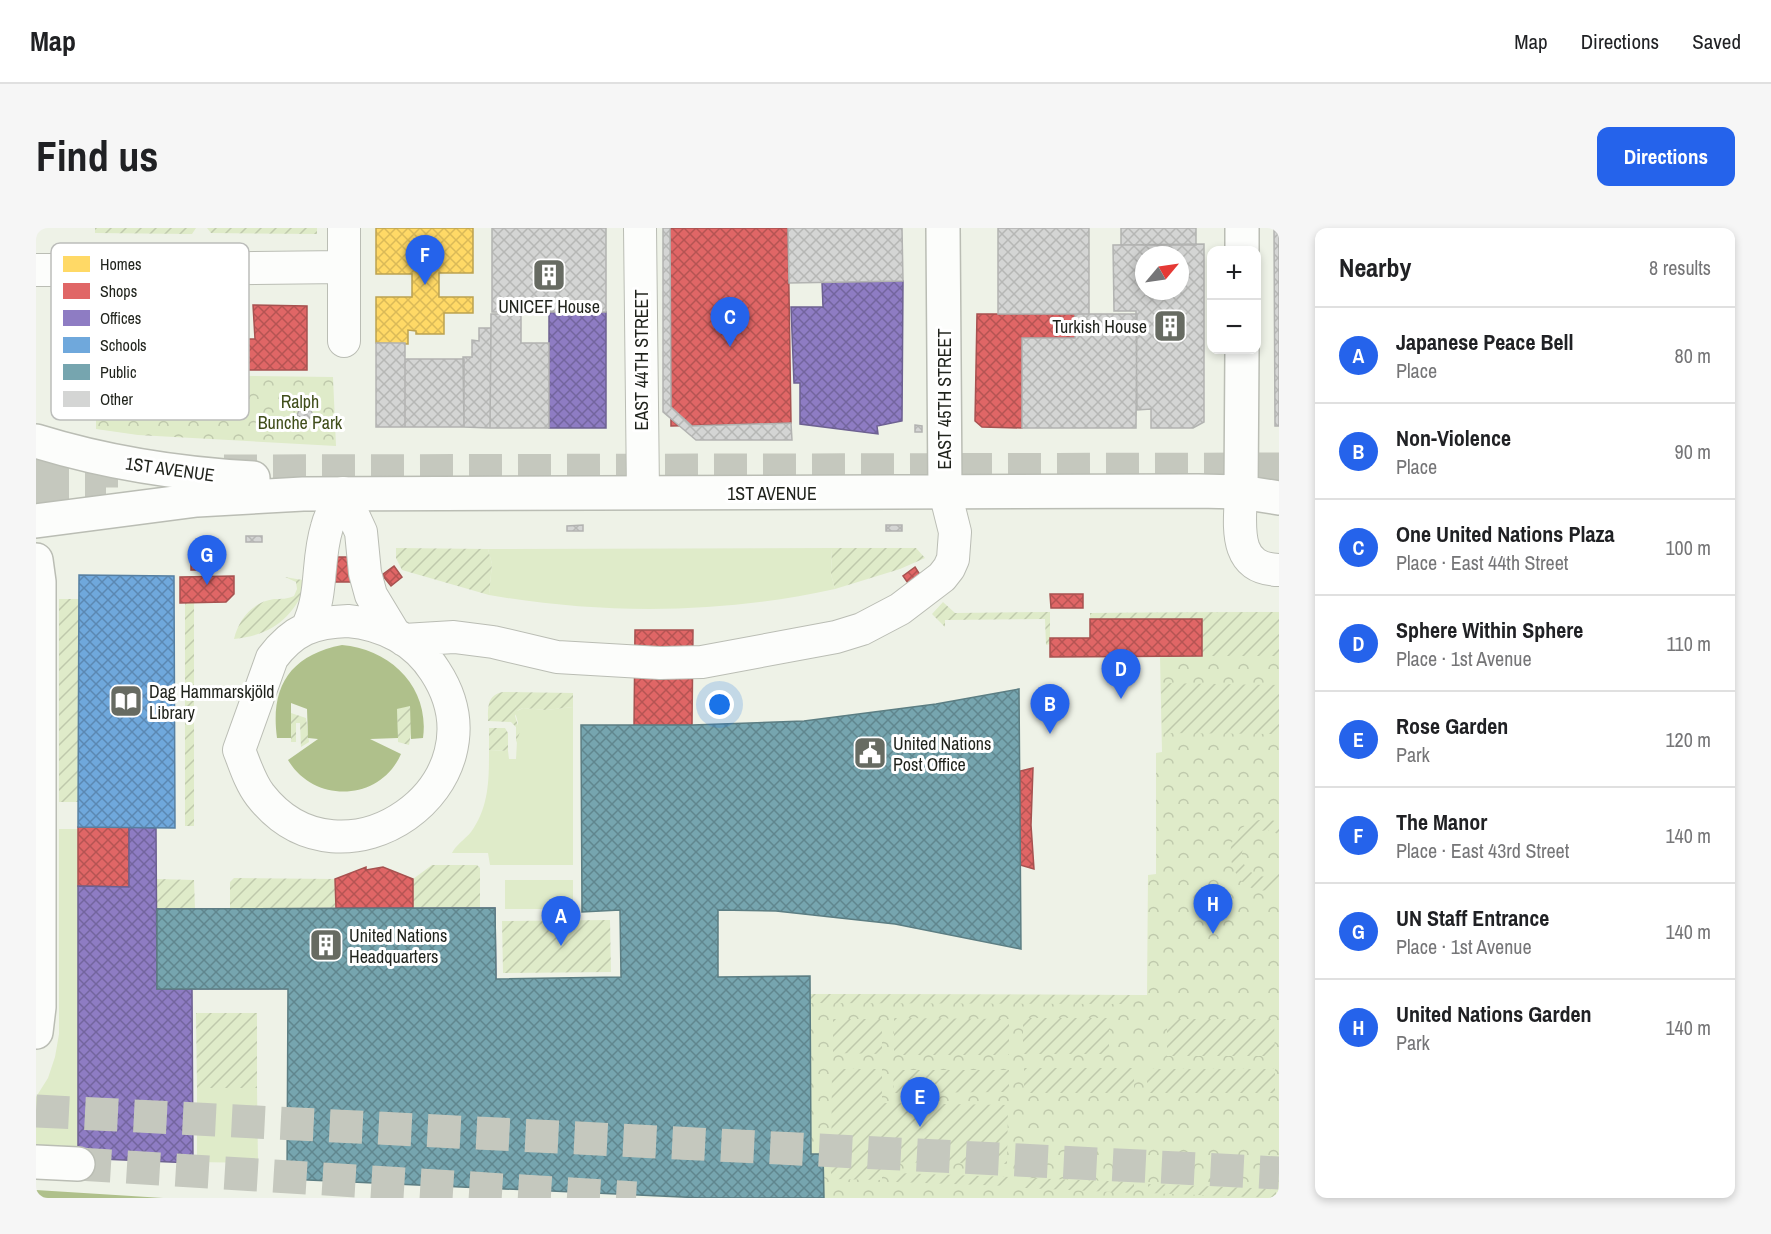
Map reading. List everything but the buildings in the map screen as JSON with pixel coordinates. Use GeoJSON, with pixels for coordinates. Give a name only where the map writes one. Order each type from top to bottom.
{"type":"FeatureCollection","features":[{"type":"Feature","properties":{"kind":"main road","name":"EAST 45TH STREET"},"geometry":{"type":"LineString","coordinates":[[943,228],[945,492]]}},
{"type":"Feature","properties":{"kind":"main road"},"geometry":{"type":"LineString","coordinates":[[1242,228],[1242,246]]}},
{"type":"Feature","properties":{"kind":"main road"},"geometry":{"type":"LineString","coordinates":[[1240,492],[1242,354]]}},
{"type":"Feature","properties":{"kind":"main road","name":"1ST AVENUE"},"geometry":{"type":"LineString","coordinates":[[36,441],[92,457],[170,471],[272,480],[303,494]]}},
{"type":"Feature","properties":{"kind":"main road","name":"1ST AVENUE"},"geometry":{"type":"LineString","coordinates":[[1240,492],[1279,482]]}},
{"type":"Feature","properties":{"kind":"main road","name":"1ST AVENUE"},"geometry":{"type":"LineString","coordinates":[[36,521],[197,500],[344,493],[1240,492],[1279,498]]}},
{"type":"Feature","properties":{"kind":"main road"},"geometry":{"type":"LineString","coordinates":[[36,560],[39,582],[38,1020]]}},
{"type":"Feature","properties":{"kind":"main road"},"geometry":{"type":"LineString","coordinates":[[36,1162],[78,1164]]}},
{"type":"Feature","properties":{"kind":"street"},"geometry":{"type":"LineString","coordinates":[[344,228],[344,341]]}},
{"type":"Feature","properties":{"kind":"street","name":"EAST 44TH STREET"},"geometry":{"type":"LineString","coordinates":[[640,228],[643,493]]}},
{"type":"Feature","properties":{"kind":"street"},"geometry":{"type":"LineString","coordinates":[[249,268],[344,267]]}},
{"type":"Feature","properties":{"kind":"street","name":"EAST 45TH STREET"},"geometry":{"type":"LineString","coordinates":[[399,636],[454,637],[493,642],[567,658],[660,663],[702,662],[814,643],[862,628],[900,609],[942,577],[953,559],[955,532],[945,492]]}},
{"type":"Feature","properties":{"kind":"street"},"geometry":{"type":"LineString","coordinates":[[1240,492],[1240,533],[1246,555],[1262,567],[1279,570]]}},
{"type":"Feature","properties":{"kind":"street"},"geometry":{"type":"LineString","coordinates":[[307,628],[315,611],[320,590],[327,527],[344,493]]}},
{"type":"Feature","properties":{"kind":"street"},"geometry":{"type":"LineString","coordinates":[[344,493],[361,532],[371,595],[399,636],[430,663],[448,700],[452,738],[447,764],[429,796],[405,818],[373,833],[334,836],[298,825],[271,806],[249,777],[239,750],[272,658],[290,636],[307,628],[348,621],[379,627],[399,636]]}},
{"type":"Feature","properties":{"kind":"green space"},"geometry":{"type":"Polygon","coordinates":[[[95,228],[196,228],[192,234],[95,233],[95,228]]]}},
{"type":"Feature","properties":{"kind":"green space"},"geometry":{"type":"Polygon","coordinates":[[[207,228],[317,228],[317,234],[211,233],[207,228]]]}},
{"type":"Feature","properties":{"kind":"green space","name":"Ralph Bunche Park"},"geometry":{"type":"Polygon","coordinates":[[[249,376],[333,377],[336,446],[138,435],[96,429],[96,420],[249,420],[249,376]]]}},
{"type":"Feature","properties":{"kind":"green space"},"geometry":{"type":"Polygon","coordinates":[[[396,548],[488,549],[492,564],[489,595],[402,570],[396,558],[396,548]]]}},
{"type":"Feature","properties":{"kind":"green space"},"geometry":{"type":"Polygon","coordinates":[[[832,548],[831,574],[835,589],[749,603],[663,609],[619,608],[532,602],[489,595],[492,564],[488,549],[832,548]]]}},
{"type":"Feature","properties":{"kind":"green space"},"geometry":{"type":"Polygon","coordinates":[[[832,548],[916,548],[925,558],[900,569],[835,589],[831,574],[832,548]]]}},
{"type":"Feature","properties":{"kind":"green space"},"geometry":{"type":"Polygon","coordinates":[[[285,577],[308,581],[289,614],[271,628],[260,633],[234,639],[239,624],[253,607],[266,601],[294,596],[297,589],[296,582],[285,577]]]}},
{"type":"Feature","properties":{"kind":"green space"},"geometry":{"type":"Polygon","coordinates":[[[59,599],[79,599],[78,802],[59,802],[59,599]]]}},
{"type":"Feature","properties":{"kind":"green space"},"geometry":{"type":"Polygon","coordinates":[[[185,602],[194,602],[194,826],[185,826],[185,602]]]}},
{"type":"Feature","properties":{"kind":"green space"},"geometry":{"type":"Polygon","coordinates":[[[943,602],[955,613],[1050,612],[1050,644],[1046,645],[1045,619],[945,620],[945,627],[932,614],[943,602]]]}},
{"type":"Feature","properties":{"kind":"green space"},"geometry":{"type":"Polygon","coordinates":[[[1279,612],[1279,1198],[824,1198],[811,1154],[810,994],[1147,995],[1148,875],[1156,874],[1156,753],[1162,752],[1160,656],[1202,656],[1202,619],[1090,619],[1090,613],[1279,612]]]}},
{"type":"Feature","properties":{"kind":"green space"},"geometry":{"type":"Polygon","coordinates":[[[1279,612],[1279,656],[1202,656],[1202,619],[1090,619],[1090,613],[1279,612]]]}},
{"type":"Feature","properties":{"kind":"green space"},"geometry":{"type":"Polygon","coordinates":[[[1161,683],[1279,685],[1279,734],[1162,733],[1161,683]]]}},
{"type":"Feature","properties":{"kind":"green space"},"geometry":{"type":"Polygon","coordinates":[[[503,692],[573,693],[573,707],[518,710],[515,716],[520,732],[516,743],[516,727],[511,722],[488,721],[491,699],[503,692]]]}},
{"type":"Feature","properties":{"kind":"green space"},"geometry":{"type":"Polygon","coordinates":[[[410,705],[412,727],[409,745],[398,742],[397,709],[410,705]]]}},
{"type":"Feature","properties":{"kind":"green space"},"geometry":{"type":"Polygon","coordinates":[[[573,707],[573,865],[490,865],[488,853],[452,853],[477,823],[485,803],[489,750],[508,751],[509,759],[516,759],[518,723],[515,712],[523,708],[546,710],[573,707]]]}},
{"type":"Feature","properties":{"kind":"green space"},"geometry":{"type":"Polygon","coordinates":[[[291,713],[306,718],[309,742],[301,747],[300,723],[296,723],[296,742],[291,742],[291,713]]]}},
{"type":"Feature","properties":{"kind":"green space"},"geometry":{"type":"Polygon","coordinates":[[[489,728],[505,728],[508,733],[508,751],[489,750],[489,728]]]}},
{"type":"Feature","properties":{"kind":"green space"},"geometry":{"type":"Polygon","coordinates":[[[1267,819],[1279,822],[1279,835],[1268,831],[1259,832],[1245,843],[1242,852],[1243,861],[1248,869],[1257,875],[1268,876],[1279,872],[1279,887],[1262,891],[1248,886],[1238,876],[1232,863],[1231,848],[1236,834],[1248,824],[1267,819]]]}},
{"type":"Feature","properties":{"kind":"green space"},"geometry":{"type":"Polygon","coordinates":[[[59,829],[78,829],[78,1154],[36,1152],[36,1097],[48,1078],[59,1034],[59,829]]]}},
{"type":"Feature","properties":{"kind":"green space"},"geometry":{"type":"Polygon","coordinates":[[[432,865],[477,865],[480,868],[480,908],[413,908],[413,879],[432,865]]]}},
{"type":"Feature","properties":{"kind":"green space"},"geometry":{"type":"Polygon","coordinates":[[[234,878],[335,879],[336,908],[230,909],[230,882],[234,878]]]}},
{"type":"Feature","properties":{"kind":"green space"},"geometry":{"type":"Polygon","coordinates":[[[157,879],[194,880],[195,909],[157,909],[157,879]]]}},
{"type":"Feature","properties":{"kind":"green space"},"geometry":{"type":"Polygon","coordinates":[[[505,880],[573,880],[573,909],[505,909],[505,880]]]}},
{"type":"Feature","properties":{"kind":"green space"},"geometry":{"type":"Polygon","coordinates":[[[610,920],[611,972],[503,973],[502,921],[610,920]]]}},
{"type":"Feature","properties":{"kind":"green space"},"geometry":{"type":"Polygon","coordinates":[[[810,994],[1131,995],[1131,1004],[810,1003],[810,994]]]}},
{"type":"Feature","properties":{"kind":"green space"},"geometry":{"type":"Polygon","coordinates":[[[196,1013],[257,1013],[257,1088],[197,1088],[196,1013]]]}},
{"type":"Feature","properties":{"kind":"green space"},"geometry":{"type":"Polygon","coordinates":[[[894,1018],[1009,1019],[1009,1055],[894,1055],[894,1018]]]}},
{"type":"Feature","properties":{"kind":"green space"},"geometry":{"type":"Polygon","coordinates":[[[1023,1018],[1109,1018],[1109,1054],[1023,1054],[1023,1018]]]}},
{"type":"Feature","properties":{"kind":"green space"},"geometry":{"type":"Polygon","coordinates":[[[833,1019],[882,1019],[882,1054],[833,1053],[833,1019]]]}},
{"type":"Feature","properties":{"kind":"green space"},"geometry":{"type":"Polygon","coordinates":[[[1167,1019],[1274,1019],[1275,1056],[1167,1056],[1167,1019]]]}},
{"type":"Feature","properties":{"kind":"green space"},"geometry":{"type":"Polygon","coordinates":[[[1024,1068],[1134,1068],[1134,1093],[1024,1093],[1024,1068]]]}},
{"type":"Feature","properties":{"kind":"green space"},"geometry":{"type":"Polygon","coordinates":[[[832,1069],[882,1069],[882,1103],[1008,1105],[1007,1164],[882,1162],[882,1180],[831,1179],[832,1069]]]}},
{"type":"Feature","properties":{"kind":"green space"},"geometry":{"type":"Polygon","coordinates":[[[1147,1069],[1275,1069],[1275,1093],[1147,1093],[1147,1069]]]}},
{"type":"Feature","properties":{"kind":"green space"},"geometry":{"type":"Polygon","coordinates":[[[893,1070],[1009,1070],[1009,1092],[894,1093],[893,1070]]]}},
{"type":"Feature","properties":{"kind":"green space"},"geometry":{"type":"Polygon","coordinates":[[[197,1088],[257,1088],[258,1163],[197,1162],[197,1088]]]}},
{"type":"Feature","properties":{"kind":"green space"},"geometry":{"type":"Polygon","coordinates":[[[896,1173],[1011,1177],[1010,1186],[896,1182],[896,1173]]]}},
{"type":"Feature","properties":{"kind":"green space"},"geometry":{"type":"Polygon","coordinates":[[[1026,1178],[1134,1182],[1134,1193],[1025,1188],[1026,1178]]]}},
{"type":"Feature","properties":{"kind":"green space"},"geometry":{"type":"Polygon","coordinates":[[[1148,1184],[1276,1189],[1276,1198],[1148,1193],[1148,1184]]]}},
{"type":"Feature","properties":{"kind":"shaded area"},"geometry":{"type":"Polygon","coordinates":[[[342,645],[376,654],[403,674],[413,687],[420,703],[423,720],[423,738],[411,739],[410,706],[397,709],[398,738],[370,739],[401,754],[391,770],[378,781],[363,789],[346,792],[330,790],[314,784],[299,774],[288,760],[318,739],[308,738],[307,709],[291,703],[291,738],[277,738],[276,720],[277,703],[287,676],[309,657],[342,645]]]}},
{"type":"Feature","properties":{"kind":"shaded area"},"geometry":{"type":"Polygon","coordinates":[[[36,1190],[163,1198],[36,1198],[36,1190]]]}},
{"type":"Feature","properties":{"kind":"tunnel"},"geometry":{"type":"LineString","coordinates":[[224,471],[1279,469]]}},
{"type":"Feature","properties":{"kind":"tunnel"},"geometry":{"type":"LineString","coordinates":[[36,471],[127,471]]}},
{"type":"Feature","properties":{"kind":"tunnel"},"geometry":{"type":"LineString","coordinates":[[36,501],[106,501]]}},
{"type":"Feature","properties":{"kind":"tunnel"},"geometry":{"type":"LineString","coordinates":[[36,1111],[1279,1173]]}},
{"type":"Feature","properties":{"kind":"tunnel"},"geometry":{"type":"LineString","coordinates":[[78,1164],[636,1198]]}},
{"type":"Feature","properties":{"kind":"place","name":"UNICEF House"},"geometry":{"type":"Point","coordinates":[549,275]}},
{"type":"Feature","properties":{"kind":"place","name":"The Manor"},"geometry":{"type":"Point","coordinates":[425,285]}},
{"type":"Feature","properties":{"kind":"place","name":"Turkish House"},"geometry":{"type":"Point","coordinates":[1170,326]}},
{"type":"Feature","properties":{"kind":"place","name":"One United Nations Plaza"},"geometry":{"type":"Point","coordinates":[730,347]}},
{"type":"Feature","properties":{"kind":"place","name":"UN Staff Entrance"},"geometry":{"type":"Point","coordinates":[207,585]}},
{"type":"Feature","properties":{"kind":"place","name":"Sphere Within Sphere"},"geometry":{"type":"Point","coordinates":[1121,699]}},
{"type":"Feature","properties":{"kind":"place","name":"Dag Hammarskjöld Library"},"geometry":{"type":"Point","coordinates":[126,701]}},
{"type":"Feature","properties":{"kind":"place","name":"Non-Violence"},"geometry":{"type":"Point","coordinates":[1050,734]}},
{"type":"Feature","properties":{"kind":"place","name":"United Nations Post Office"},"geometry":{"type":"Point","coordinates":[870,753]}},
{"type":"Feature","properties":{"kind":"place","name":"United Nations Garden"},"geometry":{"type":"Point","coordinates":[1213,934]}},
{"type":"Feature","properties":{"kind":"place","name":"United Nations Headquarters"},"geometry":{"type":"Point","coordinates":[326,945]}},
{"type":"Feature","properties":{"kind":"place","name":"Japanese Peace Bell"},"geometry":{"type":"Point","coordinates":[561,946]}},
{"type":"Feature","properties":{"kind":"place","name":"Rose Garden"},"geometry":{"type":"Point","coordinates":[920,1127]}}]}
